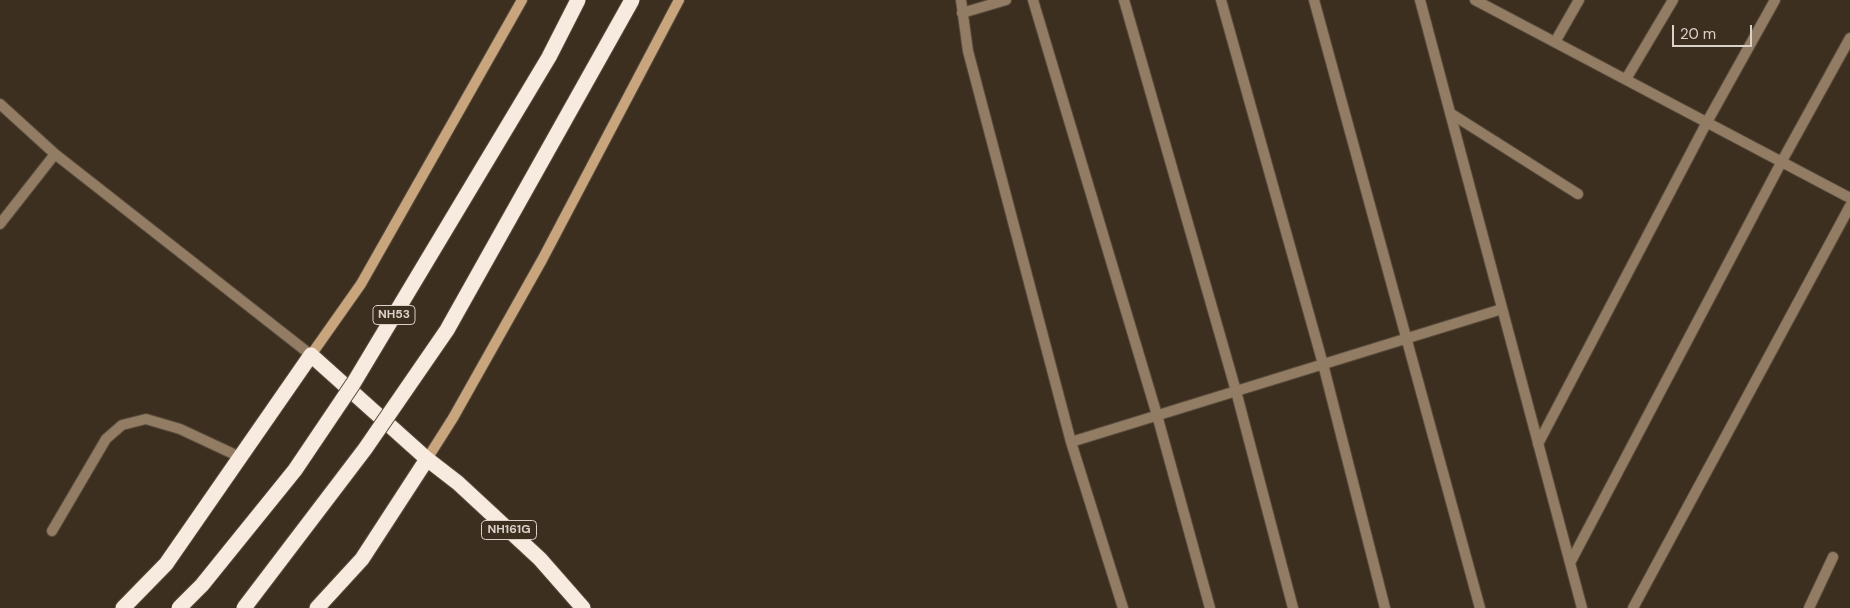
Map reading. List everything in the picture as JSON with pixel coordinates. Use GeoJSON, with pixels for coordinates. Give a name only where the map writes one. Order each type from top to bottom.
{"type":"FeatureCollection","features":[{"type":"Feature","properties":{"kind":"highway","name":"NH53"},"geometry":{"type":"LineString","coordinates":[[179,608],[202,585],[295,470],[353,384],[549,57],[578,0]]}},
{"type":"Feature","properties":{"kind":"highway"},"geometry":{"type":"LineString","coordinates":[[244,608],[365,449],[447,330],[632,0]]}},
{"type":"Feature","properties":{"kind":"highway"},"geometry":{"type":"LineString","coordinates":[[122,608],[166,564],[311,355]]}},
{"type":"Feature","properties":{"kind":"highway","name":"NH161G"},"geometry":{"type":"LineString","coordinates":[[311,355],[427,459],[458,483],[540,558],[583,608]]}},
{"type":"Feature","properties":{"kind":"highway"},"geometry":{"type":"LineString","coordinates":[[317,608],[362,559],[427,459]]}},
{"type":"Feature","properties":{"kind":"street"},"geometry":{"type":"LineString","coordinates":[[0,104],[55,154],[311,355],[361,284],[522,0]]}},
{"type":"Feature","properties":{"kind":"street"},"geometry":{"type":"LineString","coordinates":[[427,459],[453,418],[542,260],[679,0]]}},
{"type":"Feature","properties":{"kind":"street"},"geometry":{"type":"LineString","coordinates":[[961,0],[968,51],[1072,442],[1124,608]]}},
{"type":"Feature","properties":{"kind":"street"},"geometry":{"type":"LineString","coordinates":[[962,13],[1006,0]]}},
{"type":"Feature","properties":{"kind":"street"},"geometry":{"type":"LineString","coordinates":[[1033,0],[1157,415],[1210,608]]}},
{"type":"Feature","properties":{"kind":"street"},"geometry":{"type":"LineString","coordinates":[[1124,0],[1236,391],[1293,608]]}},
{"type":"Feature","properties":{"kind":"street"},"geometry":{"type":"LineString","coordinates":[[1221,0],[1323,364],[1386,608]]}},
{"type":"Feature","properties":{"kind":"street"},"geometry":{"type":"LineString","coordinates":[[1314,0],[1480,608]]}},
{"type":"Feature","properties":{"kind":"street"},"geometry":{"type":"LineString","coordinates":[[1420,0],[1582,608]]}},
{"type":"Feature","properties":{"kind":"street"},"geometry":{"type":"LineString","coordinates":[[1475,0],[1850,198]]}},
{"type":"Feature","properties":{"kind":"street"},"geometry":{"type":"LineString","coordinates":[[1555,42],[1579,0]]}},
{"type":"Feature","properties":{"kind":"street"},"geometry":{"type":"LineString","coordinates":[[1626,79],[1673,0]]}},
{"type":"Feature","properties":{"kind":"street"},"geometry":{"type":"LineString","coordinates":[[1538,444],[1707,122],[1775,0]]}},
{"type":"Feature","properties":{"kind":"street"},"geometry":{"type":"LineString","coordinates":[[1570,563],[1782,162],[1850,38]]}},
{"type":"Feature","properties":{"kind":"street"},"geometry":{"type":"LineString","coordinates":[[1450,114],[1578,194]]}},
{"type":"Feature","properties":{"kind":"street"},"geometry":{"type":"LineString","coordinates":[[0,224],[55,154]]}},
{"type":"Feature","properties":{"kind":"street"},"geometry":{"type":"LineString","coordinates":[[1633,608],[1850,206]]}},
{"type":"Feature","properties":{"kind":"street"},"geometry":{"type":"LineString","coordinates":[[1072,442],[1502,309]]}},
{"type":"Feature","properties":{"kind":"street"},"geometry":{"type":"LineString","coordinates":[[52,531],[106,439],[122,425],[146,419],[180,429],[240,457]]}},
{"type":"Feature","properties":{"kind":"street"},"geometry":{"type":"LineString","coordinates":[[1809,608],[1833,557]]}}]}
